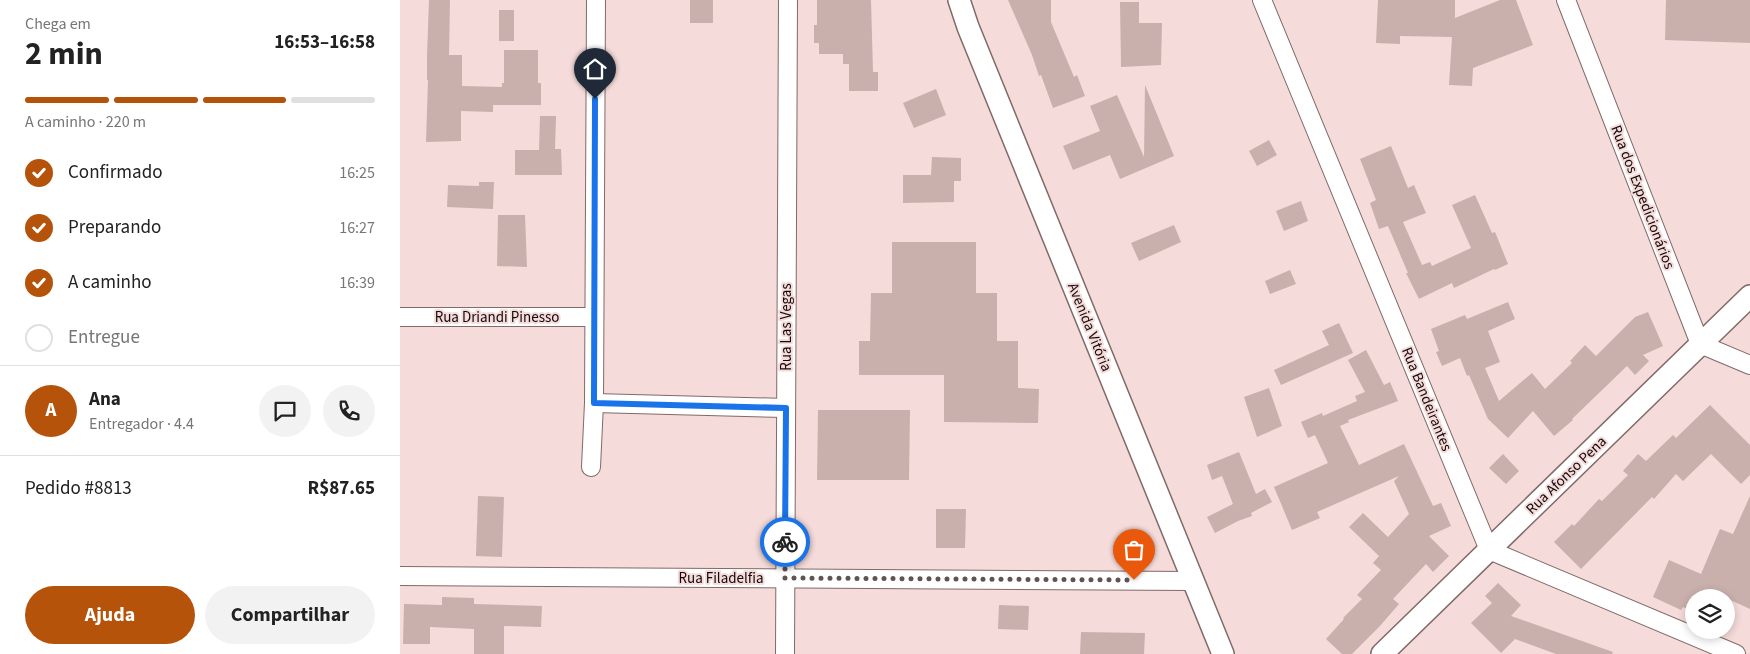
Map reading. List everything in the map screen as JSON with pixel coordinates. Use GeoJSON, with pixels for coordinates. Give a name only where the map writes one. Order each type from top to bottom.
{"type":"FeatureCollection","features":[{"type":"Feature","properties":{"kind":"street"},"geometry":{"type":"LineString","coordinates":[[591,468],[594,403],[596,0]]}},
{"type":"Feature","properties":{"kind":"street","name":"Rua Las Vegas"},"geometry":{"type":"LineString","coordinates":[[785,654],[788,0]]}},
{"type":"Feature","properties":{"kind":"street","name":"Avenida Vitória"},"geometry":{"type":"LineString","coordinates":[[959,0],[968,27],[1222,654]]}},
{"type":"Feature","properties":{"kind":"street","name":"Rua Bandeirantes"},"geometry":{"type":"LineString","coordinates":[[1262,0],[1489,550]]}},
{"type":"Feature","properties":{"kind":"street","name":"Rua dos Expedicionários"},"geometry":{"type":"LineString","coordinates":[[1566,0],[1700,344]]}},
{"type":"Feature","properties":{"kind":"street","name":"Rua Afonso Pena"},"geometry":{"type":"LineString","coordinates":[[1382,654],[1750,296]]}},
{"type":"Feature","properties":{"kind":"street","name":"Rua Driandi Pinesso"},"geometry":{"type":"LineString","coordinates":[[400,317],[593,317]]}},
{"type":"Feature","properties":{"kind":"street"},"geometry":{"type":"LineString","coordinates":[[1700,344],[1750,366]]}},
{"type":"Feature","properties":{"kind":"street"},"geometry":{"type":"LineString","coordinates":[[594,403],[786,408]]}},
{"type":"Feature","properties":{"kind":"street"},"geometry":{"type":"LineString","coordinates":[[1489,550],[1736,654]]}},
{"type":"Feature","properties":{"kind":"street","name":"Rua Filadelfia"},"geometry":{"type":"LineString","coordinates":[[400,576],[1192,581]]}},
{"type":"Feature","properties":{"kind":"building"},"geometry":{"type":"Polygon","coordinates":[[[429,0],[450,0],[449,55],[462,55],[462,86],[502,87],[502,83],[504,83],[504,50],[538,50],[538,83],[541,83],[541,105],[493,105],[493,112],[461,111],[461,141],[426,142],[429,0]]]}},
{"type":"Feature","properties":{"kind":"building"},"geometry":{"type":"Polygon","coordinates":[[[690,0],[713,0],[713,23],[690,23],[690,0]]]}},
{"type":"Feature","properties":{"kind":"building"},"geometry":{"type":"Polygon","coordinates":[[[817,0],[871,0],[873,72],[878,72],[878,91],[849,91],[849,64],[843,64],[843,54],[819,54],[819,43],[814,43],[814,25],[817,25],[817,0]]]}},
{"type":"Feature","properties":{"kind":"building"},"geometry":{"type":"Polygon","coordinates":[[[1008,0],[1051,0],[1051,22],[1074,77],[1077,75],[1085,96],[1053,108],[1041,75],[1039,76],[1008,0]]]}},
{"type":"Feature","properties":{"kind":"building"},"geometry":{"type":"Polygon","coordinates":[[[1378,0],[1455,0],[1455,18],[1500,0],[1516,0],[1533,45],[1473,68],[1472,86],[1449,85],[1452,37],[1400,36],[1400,44],[1376,43],[1378,0]]]}},
{"type":"Feature","properties":{"kind":"building"},"geometry":{"type":"Polygon","coordinates":[[[1666,0],[1750,0],[1750,43],[1665,40],[1666,0]]]}},
{"type":"Feature","properties":{"kind":"building"},"geometry":{"type":"Polygon","coordinates":[[[1120,2],[1139,2],[1139,23],[1162,23],[1161,65],[1121,67],[1120,2]]]}},
{"type":"Feature","properties":{"kind":"building"},"geometry":{"type":"Polygon","coordinates":[[[499,10],[514,10],[514,41],[499,41],[499,10]]]}},
{"type":"Feature","properties":{"kind":"building"},"geometry":{"type":"Polygon","coordinates":[[[1145,85],[1174,156],[1120,179],[1110,155],[1073,170],[1063,146],[1100,131],[1090,106],[1117,95],[1144,157],[1145,85]]]}},
{"type":"Feature","properties":{"kind":"building"},"geometry":{"type":"Polygon","coordinates":[[[936,89],[946,115],[914,128],[903,103],[936,89]]]}},
{"type":"Feature","properties":{"kind":"building"},"geometry":{"type":"Polygon","coordinates":[[[540,116],[556,116],[555,149],[561,149],[562,175],[515,175],[515,150],[539,150],[540,116]]]}},
{"type":"Feature","properties":{"kind":"building"},"geometry":{"type":"Polygon","coordinates":[[[1269,140],[1277,155],[1257,166],[1249,151],[1269,140]]]}},
{"type":"Feature","properties":{"kind":"building"},"geometry":{"type":"Polygon","coordinates":[[[1391,146],[1408,188],[1414,185],[1426,213],[1403,222],[1422,265],[1430,262],[1432,266],[1471,248],[1452,205],[1475,195],[1492,233],[1495,232],[1508,264],[1454,288],[1452,283],[1419,299],[1406,273],[1408,273],[1388,226],[1379,229],[1370,203],[1376,200],[1360,159],[1391,146]]]}},
{"type":"Feature","properties":{"kind":"building"},"geometry":{"type":"Polygon","coordinates":[[[932,157],[961,158],[961,181],[954,181],[954,202],[903,203],[903,175],[931,175],[932,157]]]}},
{"type":"Feature","properties":{"kind":"building"},"geometry":{"type":"Polygon","coordinates":[[[479,182],[494,182],[493,209],[447,207],[448,185],[479,186],[479,182]]]}},
{"type":"Feature","properties":{"kind":"building"},"geometry":{"type":"Polygon","coordinates":[[[1301,201],[1308,221],[1284,231],[1276,211],[1301,201]]]}},
{"type":"Feature","properties":{"kind":"building"},"geometry":{"type":"Polygon","coordinates":[[[498,215],[525,215],[527,267],[497,266],[498,215]]]}},
{"type":"Feature","properties":{"kind":"building"},"geometry":{"type":"Polygon","coordinates":[[[1174,225],[1181,242],[1139,261],[1131,243],[1174,225]]]}},
{"type":"Feature","properties":{"kind":"building"},"geometry":{"type":"Polygon","coordinates":[[[892,242],[976,242],[976,293],[997,293],[997,341],[1018,341],[1018,388],[1039,389],[1038,423],[944,422],[944,375],[859,375],[859,341],[870,341],[871,293],[892,293],[892,242]]]}},
{"type":"Feature","properties":{"kind":"building"},"geometry":{"type":"Polygon","coordinates":[[[1290,270],[1296,284],[1270,294],[1265,281],[1290,270]]]}},
{"type":"Feature","properties":{"kind":"building"},"geometry":{"type":"Polygon","coordinates":[[[1508,302],[1515,319],[1488,331],[1500,362],[1485,368],[1499,401],[1532,373],[1545,389],[1572,363],[1570,361],[1585,345],[1596,356],[1635,317],[1648,312],[1663,346],[1643,355],[1649,361],[1635,375],[1627,366],[1573,420],[1554,436],[1533,411],[1508,438],[1488,419],[1460,358],[1442,366],[1436,352],[1439,351],[1431,329],[1465,315],[1467,319],[1508,302]]]}},
{"type":"Feature","properties":{"kind":"building"},"geometry":{"type":"Polygon","coordinates":[[[1339,323],[1353,353],[1281,385],[1274,370],[1329,345],[1322,331],[1339,323]]]}},
{"type":"Feature","properties":{"kind":"building"},"geometry":{"type":"Polygon","coordinates":[[[1366,350],[1384,385],[1390,382],[1398,401],[1348,420],[1349,422],[1340,426],[1359,465],[1404,444],[1433,506],[1441,503],[1451,526],[1429,536],[1449,556],[1433,572],[1426,564],[1393,599],[1399,604],[1379,627],[1352,654],[1342,654],[1326,639],[1362,599],[1357,595],[1381,570],[1373,563],[1379,556],[1349,527],[1363,513],[1388,537],[1409,514],[1394,481],[1399,476],[1317,512],[1320,518],[1292,530],[1274,487],[1328,463],[1315,435],[1308,438],[1301,422],[1322,413],[1323,416],[1357,401],[1355,396],[1365,392],[1348,360],[1366,350]]]}},
{"type":"Feature","properties":{"kind":"building"},"geometry":{"type":"Polygon","coordinates":[[[1269,388],[1282,426],[1257,437],[1244,397],[1269,388]]]}},
{"type":"Feature","properties":{"kind":"building"},"geometry":{"type":"Polygon","coordinates":[[[1710,405],[1750,445],[1750,475],[1741,484],[1711,454],[1683,481],[1676,474],[1654,499],[1652,497],[1581,569],[1554,542],[1572,524],[1574,526],[1599,499],[1602,501],[1628,475],[1623,471],[1638,454],[1646,461],[1673,435],[1676,438],[1710,405]]]}},
{"type":"Feature","properties":{"kind":"building"},"geometry":{"type":"Polygon","coordinates":[[[818,410],[910,410],[909,480],[817,480],[818,410]]]}},
{"type":"Feature","properties":{"kind":"building"},"geometry":{"type":"Polygon","coordinates":[[[1239,452],[1256,494],[1265,489],[1272,502],[1251,513],[1252,516],[1215,533],[1207,517],[1233,504],[1222,476],[1212,480],[1207,465],[1239,452]]]}},
{"type":"Feature","properties":{"kind":"building"},"geometry":{"type":"Polygon","coordinates":[[[1503,454],[1519,471],[1506,484],[1489,468],[1503,454]]]}},
{"type":"Feature","properties":{"kind":"building"},"geometry":{"type":"Polygon","coordinates":[[[478,496],[504,497],[502,557],[476,556],[478,496]]]}},
{"type":"Feature","properties":{"kind":"building"},"geometry":{"type":"Polygon","coordinates":[[[1750,496],[1750,609],[1735,602],[1735,589],[1685,589],[1685,608],[1683,607],[1681,610],[1653,597],[1669,560],[1701,574],[1720,529],[1733,534],[1750,496]]]}},
{"type":"Feature","properties":{"kind":"building"},"geometry":{"type":"Polygon","coordinates":[[[936,509],[966,509],[965,548],[936,548],[936,509]]]}},
{"type":"Feature","properties":{"kind":"building"},"geometry":{"type":"Polygon","coordinates":[[[1498,583],[1521,605],[1511,616],[1613,652],[1612,654],[1556,654],[1515,639],[1501,653],[1471,623],[1492,603],[1485,596],[1498,583]]]}},
{"type":"Feature","properties":{"kind":"building"},"geometry":{"type":"Polygon","coordinates":[[[442,597],[474,598],[474,604],[542,606],[541,627],[504,626],[504,654],[474,654],[474,629],[430,627],[430,644],[403,644],[404,604],[442,605],[442,597]]]}},
{"type":"Feature","properties":{"kind":"building"},"geometry":{"type":"Polygon","coordinates":[[[999,605],[1029,606],[1028,630],[998,629],[999,605]]]}},
{"type":"Feature","properties":{"kind":"building"},"geometry":{"type":"Polygon","coordinates":[[[1081,632],[1145,633],[1144,654],[1080,654],[1081,632]]]}},
{"type":"Feature","properties":{"kind":"way so far"},"geometry":{"type":"LineString","coordinates":[[785,542],[785,578],[1134,580]]}},
{"type":"Feature","properties":{"kind":"route"},"geometry":{"type":"LineString","coordinates":[[595,99],[594,403],[786,408],[785,542]]}}]}
